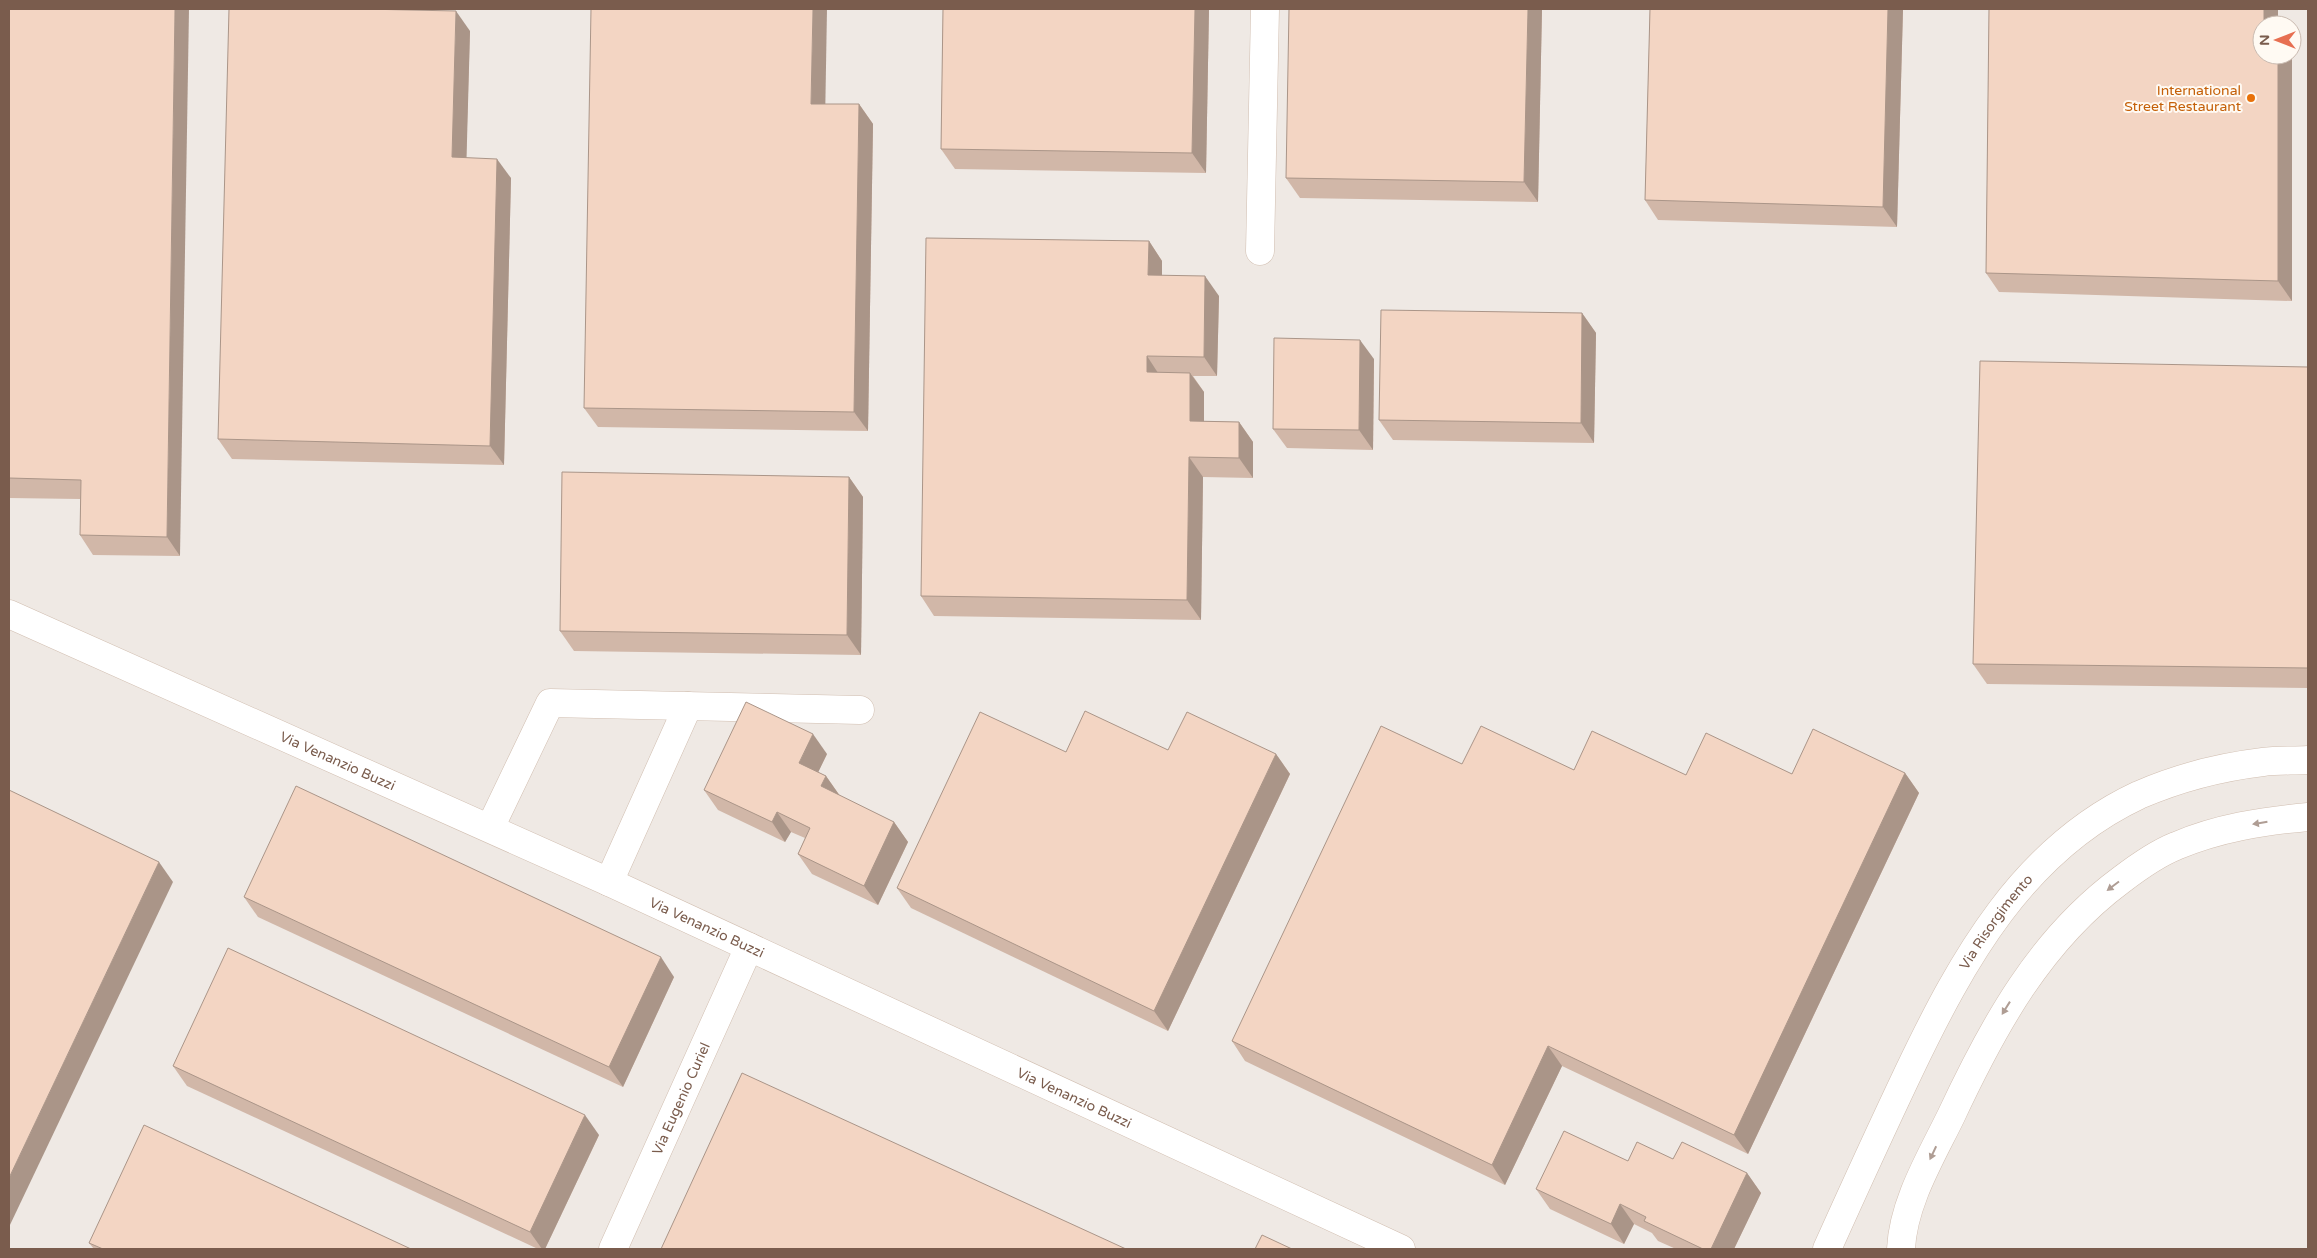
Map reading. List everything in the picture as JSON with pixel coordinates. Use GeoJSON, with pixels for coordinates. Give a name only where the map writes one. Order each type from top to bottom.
{"type":"FeatureCollection","features":[{"type":"Feature","properties":{"kind":"street"},"geometry":{"type":"LineString","coordinates":[[1260,251],[1265,9]]}},
{"type":"Feature","properties":{"kind":"street","name":"Via Venanzio Buzzi"},"geometry":{"type":"LineString","coordinates":[[9,614],[609,882],[1401,1249]]}},
{"type":"Feature","properties":{"kind":"street"},"geometry":{"type":"LineString","coordinates":[[490,828],[550,703],[860,710]]}},
{"type":"Feature","properties":{"kind":"street"},"geometry":{"type":"LineString","coordinates":[[609,882],[688,706]]}},
{"type":"Feature","properties":{"kind":"street","name":"Via Risorgimento"},"geometry":{"type":"LineString","coordinates":[[1827,1249],[1864,1164],[1942,1002],[1980,938],[2033,871],[2087,825],[2139,796],[2162,786],[2230,768],[2264,762],[2308,760]]}},
{"type":"Feature","properties":{"kind":"street"},"geometry":{"type":"LineString","coordinates":[[1901,1249],[1902,1231],[1918,1184],[1978,1057],[2020,985],[2075,919],[2099,896],[2134,870],[2175,846],[2221,831],[2253,824],[2308,817]]}},
{"type":"Feature","properties":{"kind":"street","name":"Via Eugenio Curiel"},"geometry":{"type":"LineString","coordinates":[[613,1249],[749,947]]}},
{"type":"Feature","properties":{"kind":"shaded area"},"geometry":{"type":"Polygon","coordinates":[[[9,9],[2308,9],[2308,1249],[9,1249],[9,9]]]}},
{"type":"Feature","properties":{"kind":"building"},"geometry":{"type":"Polygon","coordinates":[[[9,9],[175,9],[167,537],[80,535],[81,480],[9,478],[9,9]]]}},
{"type":"Feature","properties":{"kind":"building"},"geometry":{"type":"Polygon","coordinates":[[[229,9],[456,11],[452,157],[497,159],[490,446],[218,439],[229,9]]]}},
{"type":"Feature","properties":{"kind":"building"},"geometry":{"type":"Polygon","coordinates":[[[591,9],[813,9],[811,104],[859,104],[854,412],[584,408],[591,9]]]}},
{"type":"Feature","properties":{"kind":"building"},"geometry":{"type":"Polygon","coordinates":[[[943,9],[1195,9],[1192,153],[941,149],[943,9]]]}},
{"type":"Feature","properties":{"kind":"building"},"geometry":{"type":"Polygon","coordinates":[[[1289,9],[1528,9],[1524,182],[1286,178],[1289,9]]]}},
{"type":"Feature","properties":{"kind":"building"},"geometry":{"type":"Polygon","coordinates":[[[1650,9],[1888,9],[1883,207],[1645,200],[1650,9]]]}},
{"type":"Feature","properties":{"kind":"building"},"geometry":{"type":"Polygon","coordinates":[[[1989,9],[2264,9],[2264,15],[2252,15],[2252,65],[2278,65],[2278,281],[1986,273],[1989,9]]]}},
{"type":"Feature","properties":{"kind":"building"},"geometry":{"type":"Polygon","coordinates":[[[926,238],[1149,241],[1148,275],[1205,276],[1204,357],[1147,356],[1147,372],[1190,373],[1190,421],[1239,422],[1239,458],[1189,457],[1187,600],[921,596],[926,238]]]}},
{"type":"Feature","properties":{"kind":"building"},"geometry":{"type":"Polygon","coordinates":[[[1381,310],[1582,313],[1581,423],[1379,420],[1381,310]]]}},
{"type":"Feature","properties":{"kind":"building"},"geometry":{"type":"Polygon","coordinates":[[[1274,338],[1360,340],[1359,430],[1273,429],[1274,338]]]}},
{"type":"Feature","properties":{"kind":"building"},"geometry":{"type":"Polygon","coordinates":[[[1980,361],[2308,367],[2308,668],[1973,664],[1980,361]]]}},
{"type":"Feature","properties":{"kind":"building"},"geometry":{"type":"Polygon","coordinates":[[[562,472],[849,477],[847,635],[560,631],[562,472]]]}},
{"type":"Feature","properties":{"kind":"building"},"geometry":{"type":"Polygon","coordinates":[[[746,702],[813,734],[799,763],[826,776],[821,786],[894,822],[864,886],[798,854],[810,828],[777,812],[772,822],[704,790],[746,702]]]}},
{"type":"Feature","properties":{"kind":"building"},"geometry":{"type":"Polygon","coordinates":[[[1085,711],[1168,750],[1187,712],[1276,754],[1154,1011],[897,888],[980,712],[1066,752],[1085,711]]]}},
{"type":"Feature","properties":{"kind":"building"},"geometry":{"type":"Polygon","coordinates":[[[1381,726],[1462,764],[1481,726],[1574,770],[1592,731],[1686,775],[1706,733],[1792,774],[1813,729],[1905,773],[1734,1135],[1548,1046],[1492,1165],[1232,1041],[1381,726]]]}},
{"type":"Feature","properties":{"kind":"building"},"geometry":{"type":"Polygon","coordinates":[[[296,786],[661,957],[609,1067],[244,897],[296,786]]]}},
{"type":"Feature","properties":{"kind":"building"},"geometry":{"type":"Polygon","coordinates":[[[9,790],[159,862],[9,1178],[9,790]]]}},
{"type":"Feature","properties":{"kind":"building"},"geometry":{"type":"Polygon","coordinates":[[[228,948],[585,1115],[530,1232],[173,1066],[228,948]]]}},
{"type":"Feature","properties":{"kind":"building"},"geometry":{"type":"Polygon","coordinates":[[[742,1073],[1126,1249],[661,1249],[742,1073]]]}},
{"type":"Feature","properties":{"kind":"building"},"geometry":{"type":"Polygon","coordinates":[[[144,1125],[411,1249],[103,1249],[89,1243],[144,1125]]]}},
{"type":"Feature","properties":{"kind":"building"},"geometry":{"type":"Polygon","coordinates":[[[1564,1131],[1628,1161],[1637,1142],[1673,1159],[1682,1142],[1747,1173],[1711,1249],[1703,1249],[1644,1221],[1646,1217],[1620,1204],[1611,1224],[1536,1189],[1564,1131]]]}},
{"type":"Feature","properties":{"kind":"building"},"geometry":{"type":"Polygon","coordinates":[[[1262,1235],[1292,1249],[1255,1249],[1262,1235]]]}},
{"type":"Feature","properties":{"kind":"place","name":"International Street Restaurant"},"geometry":{"type":"Point","coordinates":[2251,98]}}]}
